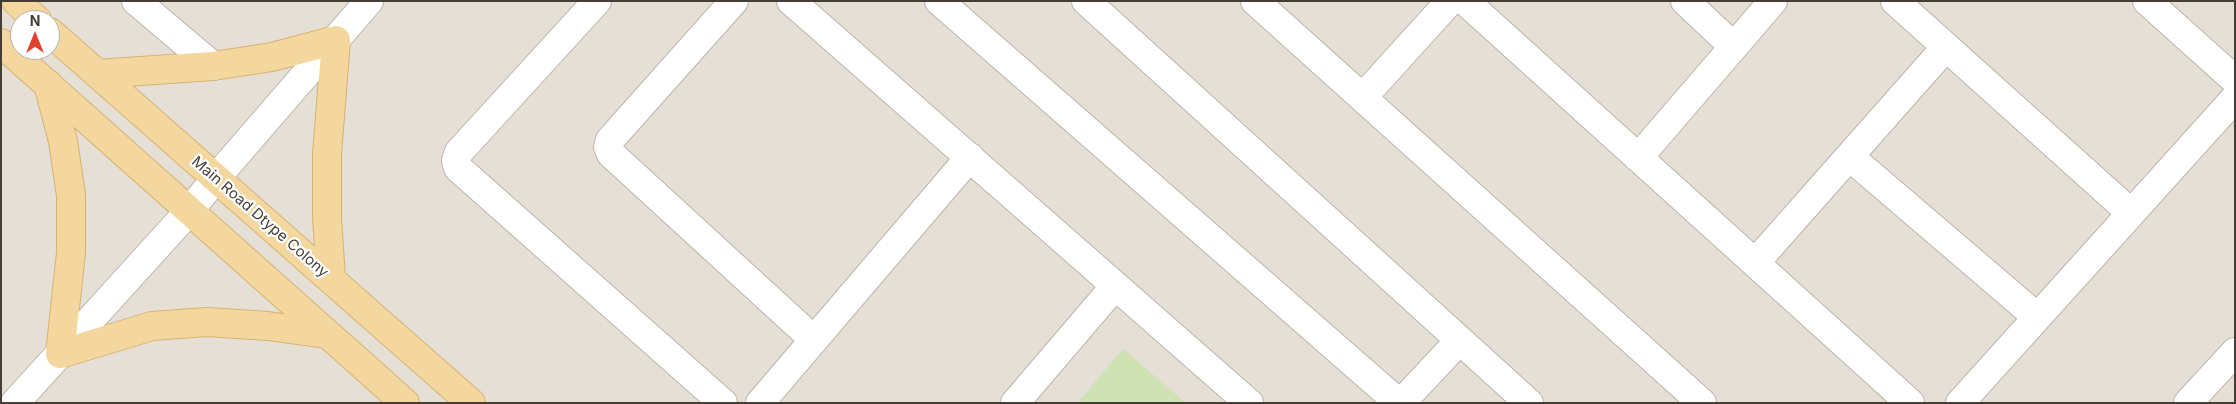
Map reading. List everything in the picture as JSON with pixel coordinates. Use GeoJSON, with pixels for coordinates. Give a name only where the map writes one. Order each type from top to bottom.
{"type":"FeatureCollection","features":[{"type":"Feature","properties":{"kind":"main road"},"geometry":{"type":"LineString","coordinates":[[16,1],[26,10]]}},
{"type":"Feature","properties":{"kind":"main road"},"geometry":{"type":"LineString","coordinates":[[97,74],[213,66],[272,56],[336,40],[327,154],[327,218],[330,279]]}},
{"type":"Feature","properties":{"kind":"main road","name":"Main Road Dtype Colony"},"geometry":{"type":"LineString","coordinates":[[60,41],[471,403]]}},
{"type":"Feature","properties":{"kind":"main road"},"geometry":{"type":"LineString","coordinates":[[1,42],[405,403]]}},
{"type":"Feature","properties":{"kind":"main road"},"geometry":{"type":"LineString","coordinates":[[48,84],[63,141],[70,195],[70,254],[60,354],[152,326],[207,322],[268,326],[326,334]]}},
{"type":"Feature","properties":{"kind":"street"},"geometry":{"type":"LineString","coordinates":[[136,1],[213,66]]}},
{"type":"Feature","properties":{"kind":"street"},"geometry":{"type":"LineString","coordinates":[[15,403],[190,210],[369,1]]}},
{"type":"Feature","properties":{"kind":"street"},"geometry":{"type":"LineString","coordinates":[[597,1],[459,152],[456,160],[458,168],[723,403]]}},
{"type":"Feature","properties":{"kind":"street"},"geometry":{"type":"LineString","coordinates":[[734,1],[610,140],[608,148],[611,154],[814,340]]}},
{"type":"Feature","properties":{"kind":"street"},"geometry":{"type":"LineString","coordinates":[[791,1],[1249,403]]}},
{"type":"Feature","properties":{"kind":"street"},"geometry":{"type":"LineString","coordinates":[[939,1],[1400,403],[1459,341]]}},
{"type":"Feature","properties":{"kind":"street"},"geometry":{"type":"LineString","coordinates":[[1086,1],[1529,403]]}},
{"type":"Feature","properties":{"kind":"street"},"geometry":{"type":"LineString","coordinates":[[1254,1],[1702,403]]}},
{"type":"Feature","properties":{"kind":"street"},"geometry":{"type":"LineString","coordinates":[[1363,97],[1450,1]]}},
{"type":"Feature","properties":{"kind":"street"},"geometry":{"type":"LineString","coordinates":[[1465,1],[1910,403]]}},
{"type":"Feature","properties":{"kind":"street"},"geometry":{"type":"LineString","coordinates":[[1684,1],[1733,46]]}},
{"type":"Feature","properties":{"kind":"street"},"geometry":{"type":"LineString","coordinates":[[1638,158],[1773,1]]}},
{"type":"Feature","properties":{"kind":"street"},"geometry":{"type":"LineString","coordinates":[[1895,1],[2131,213]]}},
{"type":"Feature","properties":{"kind":"street"},"geometry":{"type":"LineString","coordinates":[[2147,1],[2235,80]]}},
{"type":"Feature","properties":{"kind":"street"},"geometry":{"type":"LineString","coordinates":[[1755,263],[1946,47]]}},
{"type":"Feature","properties":{"kind":"street"},"geometry":{"type":"LineString","coordinates":[[1960,403],[2235,98]]}},
{"type":"Feature","properties":{"kind":"street"},"geometry":{"type":"LineString","coordinates":[[760,403],[970,157]]}},
{"type":"Feature","properties":{"kind":"street"},"geometry":{"type":"LineString","coordinates":[[1850,157],[2037,317]]}},
{"type":"Feature","properties":{"kind":"street"},"geometry":{"type":"LineString","coordinates":[[1015,403],[1115,286]]}},
{"type":"Feature","properties":{"kind":"street"},"geometry":{"type":"LineString","coordinates":[[2188,403],[2235,352]]}},
{"type":"Feature","properties":{"kind":"shaded area"},"geometry":{"type":"Polygon","coordinates":[[[1,1],[2235,1],[2235,403],[1,403],[1,1]]]}},
{"type":"Feature","properties":{"kind":"green space"},"geometry":{"type":"Polygon","coordinates":[[[1123,349],[1186,403],[1077,403],[1123,349]]]}}]}
